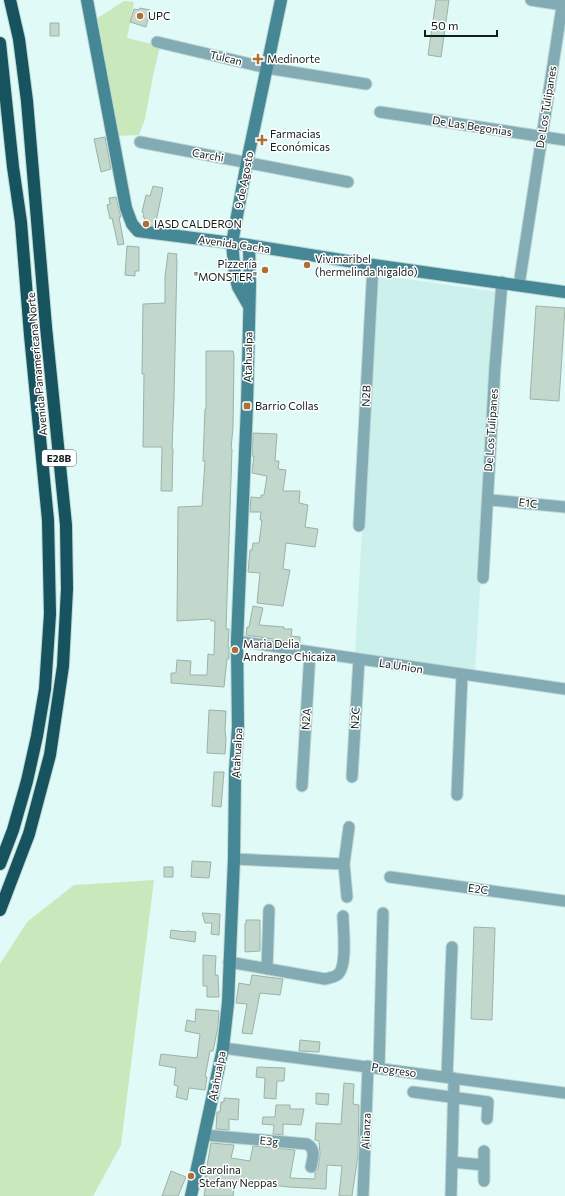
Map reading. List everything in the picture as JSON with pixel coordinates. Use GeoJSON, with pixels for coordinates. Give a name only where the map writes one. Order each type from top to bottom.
{"type":"FeatureCollection","features":[{"type":"Feature","properties":{"kind":"highway","name":"Avenida Panamericana Norte"},"geometry":{"type":"LineString","coordinates":[[0,910],[29,834],[50,755],[63,666],[67,589],[66,525],[46,327],[27,101],[19,39],[10,0]]}},
{"type":"Feature","properties":{"kind":"highway","name":"Avenida Panamericana Norte"},"geometry":{"type":"LineString","coordinates":[[0,43],[13,167],[21,222],[30,335],[48,520],[50,614],[45,689],[37,736],[13,830],[0,864]]}},
{"type":"Feature","properties":{"kind":"street","name":"Avenida Cacha"},"geometry":{"type":"LineString","coordinates":[[87,0],[126,208],[132,224],[136,229],[141,232],[232,243],[373,265],[565,292]]}},
{"type":"Feature","properties":{"kind":"street","name":"9 de Agosto"},"geometry":{"type":"LineString","coordinates":[[232,243],[247,162],[281,0]]}},
{"type":"Feature","properties":{"kind":"street"},"geometry":{"type":"LineString","coordinates":[[531,0],[563,2]]}},
{"type":"Feature","properties":{"kind":"street","name":"De Los Tulipanes"},"geometry":{"type":"LineString","coordinates":[[519,285],[563,2]]}},
{"type":"Feature","properties":{"kind":"street","name":"Tulcan"},"geometry":{"type":"LineString","coordinates":[[157,42],[267,68],[366,84]]}},
{"type":"Feature","properties":{"kind":"street","name":"De Las Begonias"},"geometry":{"type":"LineString","coordinates":[[380,112],[565,140]]}},
{"type":"Feature","properties":{"kind":"street","name":"Carchi"},"geometry":{"type":"LineString","coordinates":[[140,142],[348,182]]}},
{"type":"Feature","properties":{"kind":"street"},"geometry":{"type":"LineString","coordinates":[[232,243],[233,264],[238,287],[249,306]]}},
{"type":"Feature","properties":{"kind":"street","name":"Atahualpa"},"geometry":{"type":"LineString","coordinates":[[191,1196],[223,1048],[228,1003],[234,859],[235,771],[238,727],[237,641],[247,406],[249,246]]}},
{"type":"Feature","properties":{"kind":"street","name":"N2B"},"geometry":{"type":"LineString","coordinates":[[359,526],[373,265]]}},
{"type":"Feature","properties":{"kind":"street","name":"De Los Tulipanes"},"geometry":{"type":"LineString","coordinates":[[483,578],[494,366],[502,282]]}},
{"type":"Feature","properties":{"kind":"street","name":"E1C"},"geometry":{"type":"LineString","coordinates":[[491,500],[565,507]]}},
{"type":"Feature","properties":{"kind":"street","name":"La Union"},"geometry":{"type":"LineString","coordinates":[[237,641],[565,689]]}},
{"type":"Feature","properties":{"kind":"street","name":"N2A"},"geometry":{"type":"LineString","coordinates":[[302,786],[310,652]]}},
{"type":"Feature","properties":{"kind":"street","name":"N2C"},"geometry":{"type":"LineString","coordinates":[[352,777],[359,659]]}},
{"type":"Feature","properties":{"kind":"street"},"geometry":{"type":"LineString","coordinates":[[457,795],[462,675]]}},
{"type":"Feature","properties":{"kind":"street"},"geometry":{"type":"LineString","coordinates":[[347,897],[344,864],[349,827]]}},
{"type":"Feature","properties":{"kind":"street"},"geometry":{"type":"LineString","coordinates":[[234,859],[344,864]]}},
{"type":"Feature","properties":{"kind":"street","name":"E2C"},"geometry":{"type":"LineString","coordinates":[[390,877],[565,901]]}},
{"type":"Feature","properties":{"kind":"street"},"geometry":{"type":"LineString","coordinates":[[267,969],[269,910]]}},
{"type":"Feature","properties":{"kind":"street","name":"Alianza"},"geometry":{"type":"LineString","coordinates":[[363,1196],[374,1067],[383,913]]}},
{"type":"Feature","properties":{"kind":"street"},"geometry":{"type":"LineString","coordinates":[[229,962],[325,979],[337,976],[342,970],[344,961],[343,916]]}},
{"type":"Feature","properties":{"kind":"street"},"geometry":{"type":"LineString","coordinates":[[451,1196],[453,1098],[450,1077],[452,947]]}},
{"type":"Feature","properties":{"kind":"street","name":"Progreso"},"geometry":{"type":"LineString","coordinates":[[223,1048],[565,1093]]}},
{"type":"Feature","properties":{"kind":"street"},"geometry":{"type":"LineString","coordinates":[[413,1092],[488,1102],[487,1119]]}},
{"type":"Feature","properties":{"kind":"street","name":"E3g"},"geometry":{"type":"LineString","coordinates":[[204,1135],[307,1144],[312,1148],[314,1155],[311,1167]]}},
{"type":"Feature","properties":{"kind":"street"},"geometry":{"type":"LineString","coordinates":[[484,1151],[484,1181]]}},
{"type":"Feature","properties":{"kind":"street"},"geometry":{"type":"LineString","coordinates":[[452,1162],[484,1165]]}},
{"type":"Feature","properties":{"kind":"shaded area"},"geometry":{"type":"Polygon","coordinates":[[[377,275],[498,292],[475,671],[355,653],[377,275]]]}},
{"type":"Feature","properties":{"kind":"green space"},"geometry":{"type":"Polygon","coordinates":[[[124,1],[134,2],[127,38],[160,46],[145,119],[139,135],[115,136],[93,21],[124,1]]]}},
{"type":"Feature","properties":{"kind":"green space"},"geometry":{"type":"Polygon","coordinates":[[[154,880],[121,1145],[93,1196],[0,1196],[0,964],[27,922],[74,885],[154,880]]]}},
{"type":"Feature","properties":{"kind":"building"},"geometry":{"type":"Polygon","coordinates":[[[436,0],[449,0],[441,57],[428,55],[436,0]]]}},
{"type":"Feature","properties":{"kind":"building","name":"UPC"},"geometry":{"type":"Polygon","coordinates":[[[140,8],[150,10],[146,27],[130,22],[134,9],[139,10],[140,8]]]}},
{"type":"Feature","properties":{"kind":"building"},"geometry":{"type":"Polygon","coordinates":[[[50,23],[59,23],[59,36],[50,36],[50,23]]]}},
{"type":"Feature","properties":{"kind":"building"},"geometry":{"type":"Polygon","coordinates":[[[105,137],[111,169],[101,172],[94,139],[105,137]]]}},
{"type":"Feature","properties":{"kind":"building"},"geometry":{"type":"Polygon","coordinates":[[[153,186],[163,188],[155,226],[143,224],[145,218],[143,217],[144,213],[142,212],[146,195],[150,196],[153,186]]]}},
{"type":"Feature","properties":{"kind":"building"},"geometry":{"type":"Polygon","coordinates":[[[116,197],[121,217],[119,217],[124,244],[118,245],[112,218],[110,219],[107,205],[110,204],[109,198],[116,197]]]}},
{"type":"Feature","properties":{"kind":"building"},"geometry":{"type":"Polygon","coordinates":[[[127,246],[139,247],[139,271],[135,271],[135,276],[125,275],[127,246]]]}},
{"type":"Feature","properties":{"kind":"building"},"geometry":{"type":"Polygon","coordinates":[[[168,253],[177,254],[172,491],[161,491],[162,447],[143,447],[143,304],[165,303],[165,277],[168,253]]]}},
{"type":"Feature","properties":{"kind":"building"},"geometry":{"type":"Polygon","coordinates":[[[536,306],[565,308],[559,401],[530,399],[536,306]]]}},
{"type":"Feature","properties":{"kind":"building"},"geometry":{"type":"Polygon","coordinates":[[[206,351],[233,351],[234,356],[226,629],[229,629],[229,659],[227,659],[224,687],[171,683],[171,673],[176,673],[177,660],[191,661],[190,675],[207,675],[208,654],[214,655],[215,621],[211,621],[211,619],[177,621],[178,507],[202,506],[205,461],[203,461],[206,409],[206,351]]]}},
{"type":"Feature","properties":{"kind":"building"},"geometry":{"type":"Polygon","coordinates":[[[253,433],[277,434],[275,461],[279,461],[278,469],[286,470],[283,491],[300,491],[299,503],[308,505],[305,527],[318,529],[315,547],[286,543],[283,569],[290,570],[283,606],[257,603],[260,573],[248,572],[250,550],[252,550],[253,543],[259,543],[262,520],[260,520],[261,512],[250,512],[251,497],[261,498],[261,495],[264,495],[267,476],[252,473],[254,456],[252,456],[253,433]]]}},
{"type":"Feature","properties":{"kind":"building"},"geometry":{"type":"Polygon","coordinates":[[[253,606],[263,608],[259,625],[292,629],[291,636],[300,637],[300,643],[246,635],[253,606]]]}},
{"type":"Feature","properties":{"kind":"building"},"geometry":{"type":"Polygon","coordinates":[[[209,710],[226,711],[225,754],[207,753],[209,710]]]}},
{"type":"Feature","properties":{"kind":"building"},"geometry":{"type":"Polygon","coordinates":[[[214,772],[224,772],[221,807],[212,806],[214,772]]]}},
{"type":"Feature","properties":{"kind":"building"},"geometry":{"type":"Polygon","coordinates":[[[192,861],[211,862],[209,878],[191,877],[192,861]]]}},
{"type":"Feature","properties":{"kind":"building"},"geometry":{"type":"Polygon","coordinates":[[[164,867],[173,867],[173,877],[164,877],[164,867]]]}},
{"type":"Feature","properties":{"kind":"building"},"geometry":{"type":"Polygon","coordinates":[[[202,913],[220,914],[219,935],[211,934],[212,923],[205,923],[202,913]]]}},
{"type":"Feature","properties":{"kind":"building"},"geometry":{"type":"Polygon","coordinates":[[[246,920],[260,920],[260,951],[245,952],[246,920]]]}},
{"type":"Feature","properties":{"kind":"building"},"geometry":{"type":"Polygon","coordinates":[[[474,927],[495,928],[492,1020],[471,1019],[474,927]]]}},
{"type":"Feature","properties":{"kind":"building"},"geometry":{"type":"Polygon","coordinates":[[[171,930],[196,932],[195,942],[170,938],[171,930]]]}},
{"type":"Feature","properties":{"kind":"building"},"geometry":{"type":"Polygon","coordinates":[[[203,955],[216,956],[215,975],[218,975],[219,997],[207,997],[207,986],[203,986],[203,955]]]}},
{"type":"Feature","properties":{"kind":"building"},"geometry":{"type":"Polygon","coordinates":[[[252,975],[283,979],[280,995],[260,993],[252,1034],[242,1033],[247,1004],[236,1003],[239,983],[250,985],[252,975]]]}},
{"type":"Feature","properties":{"kind":"building"},"geometry":{"type":"Polygon","coordinates":[[[196,1009],[219,1011],[218,1027],[213,1051],[210,1051],[205,1077],[207,1077],[205,1090],[189,1088],[187,1100],[176,1097],[178,1086],[174,1085],[176,1068],[159,1065],[161,1054],[197,1058],[200,1034],[185,1031],[187,1020],[195,1022],[196,1009]]]}},
{"type":"Feature","properties":{"kind":"building"},"geometry":{"type":"Polygon","coordinates":[[[300,1040],[320,1042],[319,1052],[299,1051],[300,1040]]]}},
{"type":"Feature","properties":{"kind":"building"},"geometry":{"type":"Polygon","coordinates":[[[257,1067],[285,1068],[284,1081],[277,1081],[276,1099],[264,1098],[265,1078],[256,1077],[257,1067]]]}},
{"type":"Feature","properties":{"kind":"building"},"geometry":{"type":"Polygon","coordinates":[[[344,1083],[354,1084],[353,1104],[359,1105],[358,1155],[352,1196],[339,1196],[342,1166],[327,1165],[326,1189],[289,1187],[235,1181],[233,1196],[204,1196],[207,1177],[205,1177],[211,1143],[234,1145],[231,1158],[250,1161],[253,1146],[295,1150],[290,1178],[315,1179],[315,1172],[318,1169],[320,1154],[319,1141],[315,1140],[316,1123],[341,1124],[344,1083]]]}},
{"type":"Feature","properties":{"kind":"building"},"geometry":{"type":"Polygon","coordinates":[[[316,1093],[329,1094],[328,1105],[316,1104],[316,1093]]]}},
{"type":"Feature","properties":{"kind":"building"},"geometry":{"type":"Polygon","coordinates":[[[224,1098],[239,1099],[238,1120],[229,1119],[229,1130],[216,1129],[217,1112],[220,1112],[221,1102],[224,1102],[224,1098]]]}},
{"type":"Feature","properties":{"kind":"building"},"geometry":{"type":"Polygon","coordinates":[[[276,1105],[290,1105],[290,1109],[304,1109],[301,1125],[283,1124],[283,1135],[273,1134],[274,1125],[262,1124],[263,1117],[275,1117],[276,1105]]]}},
{"type":"Feature","properties":{"kind":"building"},"geometry":{"type":"Polygon","coordinates":[[[171,1171],[186,1177],[178,1196],[162,1196],[171,1171]]]}},
{"type":"Feature","properties":{"kind":"place","name":"UPC"},"geometry":{"type":"Point","coordinates":[140,16]}},
{"type":"Feature","properties":{"kind":"place","name":"Medinorte"},"geometry":{"type":"Point","coordinates":[258,59]}},
{"type":"Feature","properties":{"kind":"place","name":"Farmacias Económicas"},"geometry":{"type":"Point","coordinates":[262,140]}},
{"type":"Feature","properties":{"kind":"place","name":"IASD CALDERON"},"geometry":{"type":"Point","coordinates":[146,224]}},
{"type":"Feature","properties":{"kind":"place","name":"Viv.maribel (hermelinda higaldo)"},"geometry":{"type":"Point","coordinates":[307,265]}},
{"type":"Feature","properties":{"kind":"place","name":"Pizzería \"MONSTER\""},"geometry":{"type":"Point","coordinates":[265,270]}},
{"type":"Feature","properties":{"kind":"place","name":"Barrio Collas"},"geometry":{"type":"Point","coordinates":[247,406]}},
{"type":"Feature","properties":{"kind":"place","name":"Maria Delia Andrango Chicaiza"},"geometry":{"type":"Point","coordinates":[235,650]}},
{"type":"Feature","properties":{"kind":"place","name":"Carolina Stefany Neppas"},"geometry":{"type":"Point","coordinates":[191,1176]}}]}
